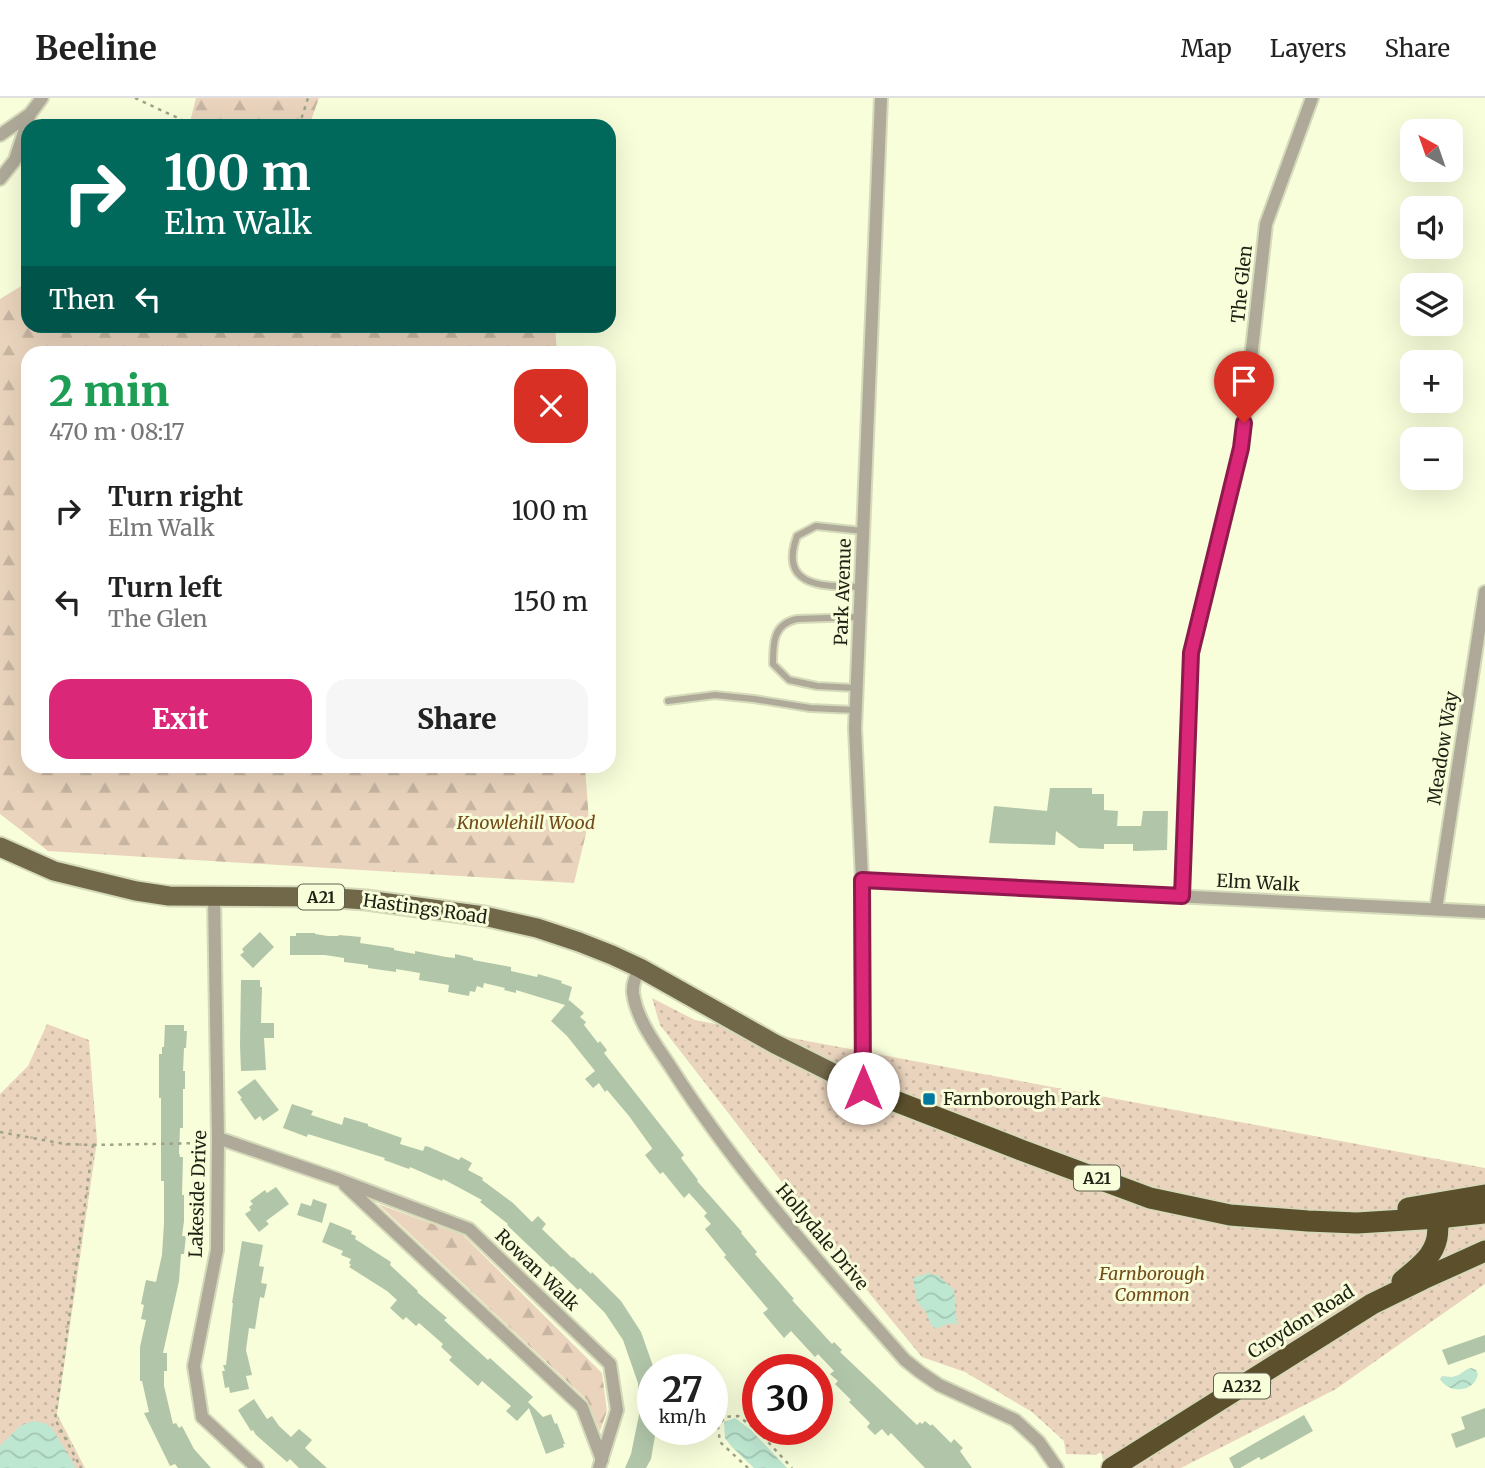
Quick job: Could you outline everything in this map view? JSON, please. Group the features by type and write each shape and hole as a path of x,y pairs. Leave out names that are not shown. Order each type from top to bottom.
{"highway":[{"name":"A21","path":"895,1101 1150,1198 1230,1215 1357,1223 1485,1213"},
{"name":"A21","path":"1308,1222 1485,1195"},
{"path":"1450,1200 1439,1212 1434,1248 1446,1260 1459,1263"},
{"path":"1399,1221 1415,1228 1423,1240 1423,1256 1415,1270"},
{"name":"Croydon Road","path":"1112,1468 1372,1304 1415,1270 1434,1248"},
{"name":"Croydon Road","path":"1372,1304 1485,1251"}],"main road":[{"name":"Hastings Road","path":"0,847 54,871 136,891 169,896 321,897 484,916 537,928 579,942 640,968"},
{"name":"A21","path":"640,968 775,1044 895,1101"}],"street":[{"path":"23,119 42,98"},
{"name":"Park Avenue","path":"863,1088 862,880 855,710 881,98"},
{"name":"The Glen","path":"1182,896 1191,653 1241,448 1266,224 1312,98"},
{"path":"28,119 30,114"},
{"path":"0,135 21,120"},
{"path":"0,179 15,160 21,142"},
{"name":"Meadow Way","path":"1436,909 1485,592"},
{"name":"Elm Walk","path":"862,880 1485,912"},
{"name":"Lakeside Drive","path":"214,896 217,1250 194,1366 202,1417 257,1468"},
{"name":"Hollydale Drive","path":"640,968 633,984 633,995 643,1024 695,1105 734,1158 824,1269 905,1360 939,1385 1014,1420 1040,1442 1057,1468"},
{"name":"Rowan Walk","path":"218,1142 340,1180 469,1230 610,1364 617,1410 601,1464"},
{"name":"Rowan Walk","path":"340,1180 582,1407 601,1464"}],"lane":[{"path":"860,587 824,586 803,579 792,566 792,550 797,536 816,526 863,531"},
{"path":"856,688 817,686 789,680 773,664 773,647 778,630 788,621 859,617"},
{"path":"668,701 715,695 810,708 855,710"}],"path":[{"path":"135,98 180,119"},
{"path":"301,119 308,98"},
{"path":"0,1132 65,1144 218,1142"},
{"path":"81,1468 55,1419 93,1145"},
{"path":"748,1468 720,1442 719,1427 725,1416 738,1416 757,1430 792,1468"}],"green space":[{"path":"196,98 319,98 312,119 191,119"},
{"name":"Knowlehill Wood","path":"21,286 21,333 556,333 556,346 21,346 21,773 585,773 589,821 574,883 48,851 0,814 0,299"},
{"name":"Farnborough Common","path":"652,998 695,1020 1485,1168 1485,1284 1336,1389 1181,1468 1105,1468 1101,1452 1096,1455 1066,1454 1064,1441 1032,1412 965,1372 922,1357 851,1271 660,1025"},
{"path":"47,1024 89,1040 97,1141 57,1414 85,1468 0,1468 0,1094 28,1066"},
{"path":"378,1204 463,1235 602,1373 607,1411 600,1431 587,1400"}],"water":[{"path":"928,1273 939,1276 954,1290 957,1325 951,1323 935,1329 917,1302 913,1278"},
{"path":"1471,1368 1478,1374 1476,1380 1467,1388 1449,1387 1440,1379 1442,1376 1452,1377"},
{"path":"735,1418 742,1423 742,1445 765,1445 787,1468 754,1468 728,1442 728,1421"},
{"path":"33,1421 52,1428 76,1468 0,1468 0,1446 20,1426"}],"building":[{"path":"1050,788 1092,788 1092,794 1104,794 1104,810 1118,811 1117,826 1141,826 1143,811 1168,811 1167,850 1133,851 1133,844 1104,844 1104,849 1079,848 1056,831 1055,845 989,843 994,806 1047,811"},
{"path":"260,932 274,947 253,968 240,955 244,952 242,949"},
{"path":"296,933 315,933 361,937 360,943 415,954 415,951 455,958 455,954 511,967 511,971 537,977 538,974 572,987 568,1002 569,1000 584,1013 580,1017 586,1022 584,1025 607,1050 604,1053 684,1155 681,1158 697,1181 742,1232 757,1252 755,1254 794,1299 792,1300 832,1344 834,1342 842,1350 840,1352 917,1425 925,1421 931,1426 932,1424 951,1443 954,1439 963,1448 960,1451 972,1468 925,1468 891,1433 888,1436 882,1429 875,1435 867,1427 870,1423 835,1384 838,1381 833,1377 833,1354 812,1354 791,1331 784,1338 763,1313 768,1309 724,1257 726,1255 705,1229 711,1224 704,1216 707,1213 689,1193 684,1198 663,1172 660,1174 645,1155 652,1148 607,1090 605,1092 599,1083 593,1088 585,1079 595,1071 567,1036 551,1021 565,1005 484,983 483,988 477,986 475,992 470,991 469,996 448,992 449,985 419,980 420,973 368,968 368,965 344,962 344,958 325,955 290,955 290,936 296,936"},
{"path":"241,980 260,980 261,1023 274,1023 274,1038 264,1038 266,1070 241,1071"},
{"path":"165,1025 184,1025 184,1031 187,1031 183,1071 183,1128 180,1128 179,1152 180,1157 183,1157 182,1236 186,1236 163,1353 167,1353 164,1386 173,1424 176,1423 179,1428 182,1426 194,1449 211,1468 178,1468 175,1464 170,1466 144,1413 149,1412 140,1381 140,1347 146,1320 141,1319 144,1305 141,1304 146,1280 156,1282 162,1255 164,1181 161,1181 159,1054 162,1054 164,1047"},
{"path":"255,1079 279,1110 263,1121 260,1116 255,1120 237,1092"},
{"path":"292,1104 313,1111 311,1115 342,1125 344,1117 368,1124 402,1138 400,1144 423,1151 425,1146 429,1147 472,1163 468,1170 483,1178 482,1180 513,1203 532,1222 538,1216 546,1224 542,1229 621,1301 641,1332 649,1354 637,1354 637,1380 623,1340 605,1313 580,1288 578,1290 551,1267 508,1224 480,1202 482,1200 443,1179 442,1181 410,1167 409,1169 384,1160 385,1158 283,1128"},
{"path":"276,1187 289,1204 266,1221 269,1224 259,1232 245,1214 251,1210 249,1207 253,1204 250,1201 265,1190 267,1193"},
{"path":"313,1199 327,1204 322,1223 297,1215 301,1203 311,1206"},
{"path":"330,1222 352,1231 355,1239 391,1262 390,1265 417,1292 447,1318 444,1320 533,1397 528,1402 543,1417 551,1414 555,1424 557,1423 564,1447 546,1454 529,1408 517,1421 506,1411 511,1406 482,1381 478,1386 449,1360 452,1357 441,1347 443,1344 419,1323 416,1326 406,1317 403,1320 390,1308 397,1300 349,1267 351,1259 341,1255 343,1251 322,1242"},
{"path":"242,1241 263,1245 259,1266 264,1267 261,1283 267,1284 264,1298 260,1297 255,1329 249,1328 246,1350 252,1375 246,1376 249,1389 230,1393 229,1387 225,1388 222,1371 225,1371 223,1365 226,1365"},
{"path":"1485,1335 1485,1352 1448,1365 1442,1350"},
{"path":"254,1399 267,1419 272,1416 291,1437 299,1429 312,1440 305,1448 327,1468 299,1468 290,1459 287,1462 251,1431 238,1410"},
{"path":"1485,1408 1485,1437 1456,1448 1451,1434 1465,1429 1461,1417"},
{"path":"1304,1415 1313,1431 1261,1460 1259,1457 1240,1468 1234,1468 1229,1458"},
{"path":"637,1425 637,1445 653,1445 651,1459 646,1468 625,1468"}],"place":[{"name":"Farnborough Park","path":"929,1099"}],"route":[{"path":"863,1088 862,880 1182,896 1191,653 1241,448 1244,423"}]}
